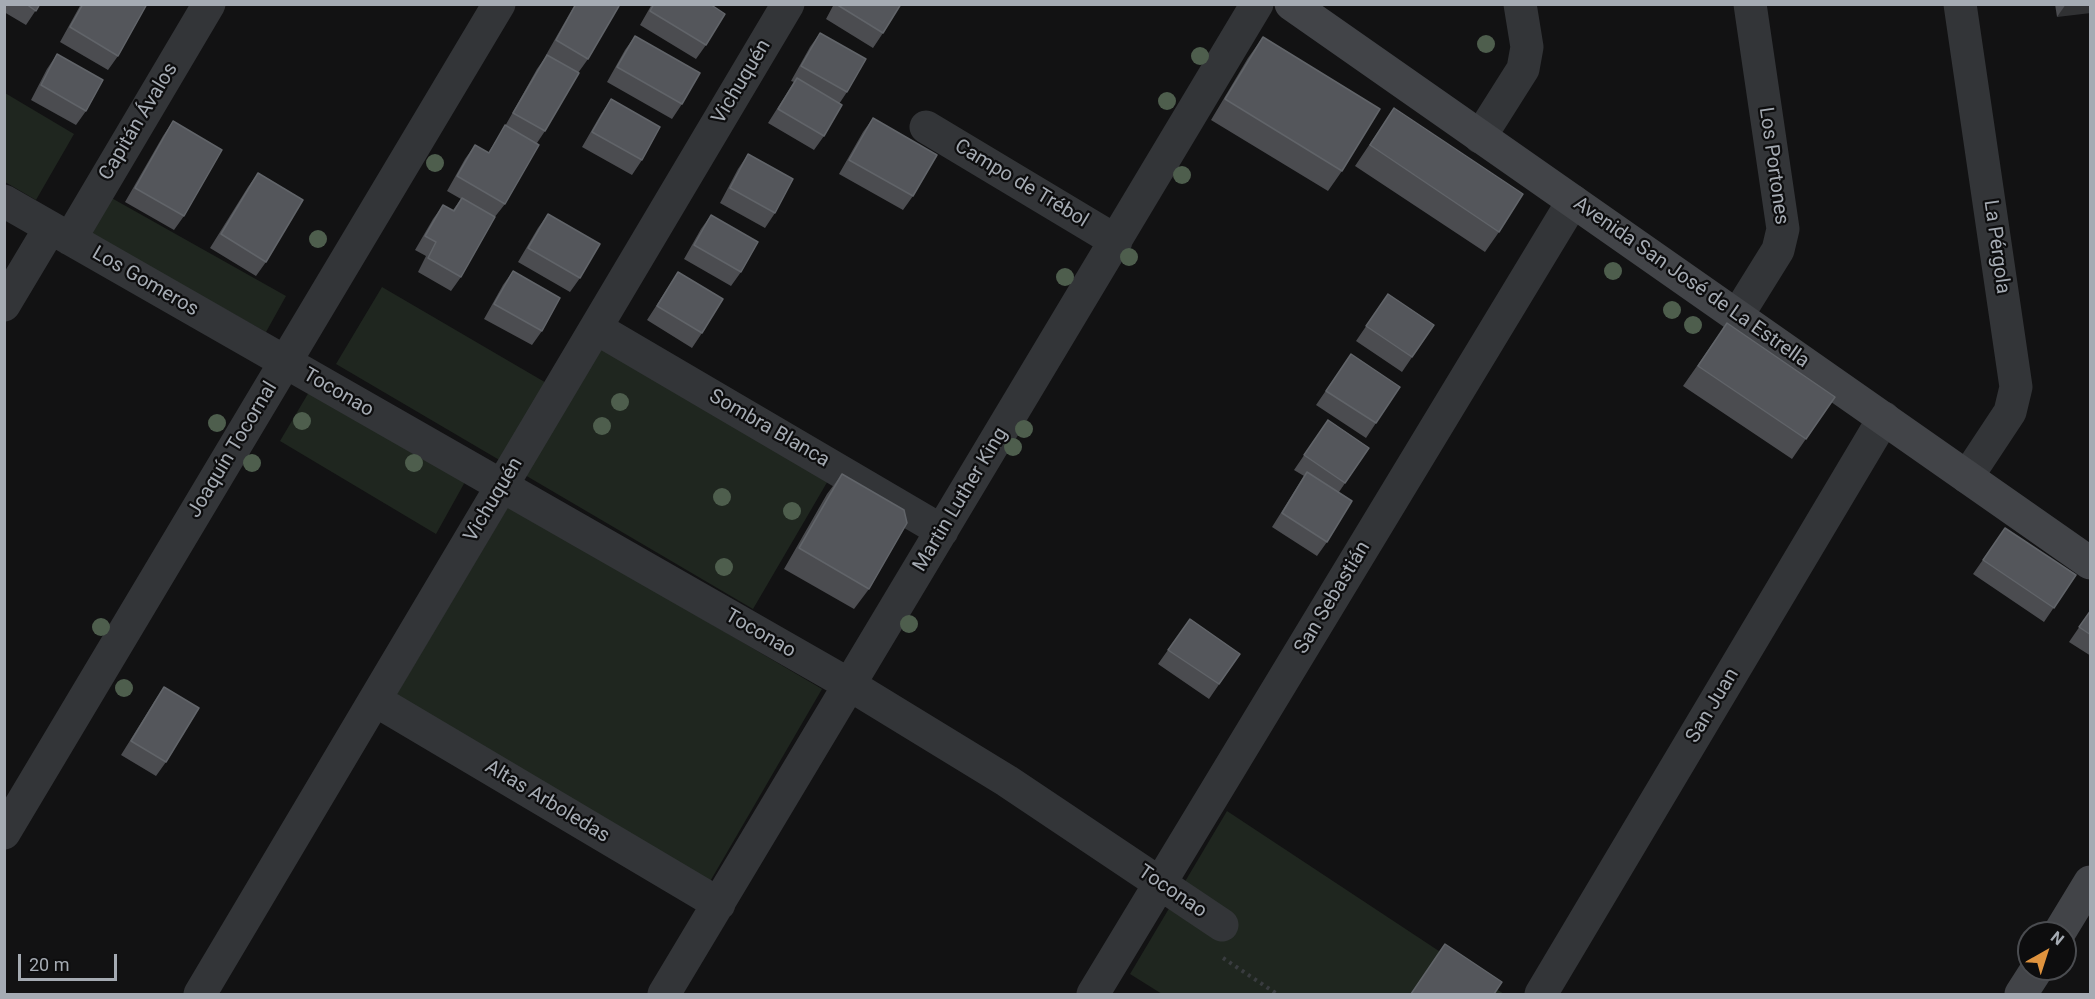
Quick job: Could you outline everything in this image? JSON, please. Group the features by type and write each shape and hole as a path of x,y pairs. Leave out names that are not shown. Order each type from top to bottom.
{"main road":[{"name":"Avenida San José de La Estrella","path":"1291,4 2091,562"},
{"path":"2067,921 2091,882"},
{"path":"2021,994 2029,981"}],"street":[{"name":"Capitán Ávalos","path":"4,304 60,233 209,4"},
{"name":"Joaquín Tocornal","path":"4,833 499,4"},
{"name":"Vichuquén","path":"200,994 788,4"},
{"name":"Martin Luther King","path":"664,994 1257,4"},
{"path":"1480,137 1523,69 1527,46 1520,4"},
{"name":"Los Portones","path":"1737,316 1774,259 1782,241 1783,229 1750,4"},
{"name":"La Pérgola","path":"1960,4 2016,387 2010,412 1967,477"},
{"name":"Campo de Trébol","path":"926,127 1116,241"},
{"name":"Los Gomeros","path":"4,201 285,362"},
{"name":"San Sebastián","path":"1093,994 1573,201"},
{"name":"Sombra Blanca","path":"596,327 942,531"},
{"name":"Toconao","path":"285,362 850,685 1007,782 1222,925"},
{"name":"San Juan","path":"1541,994 1884,418"},
{"name":"Altas Arboledas","path":"375,700 719,904"}],"shaded area":[{"path":"5,93 74,134 36,200 5,182"},
{"path":"108,196 286,296 266,332 88,233"},
{"path":"382,287 572,398 603,346 829,479 753,609 336,364"},
{"path":"309,392 466,480 436,534 280,441"},
{"path":"509,505 822,689 708,885 392,702"},
{"path":"1227,811 1504,994 1162,994 1130,974"}],"building":[{"path":"26,4 40,4 36,11"},
{"path":"83,4 147,4 118,56 70,27"},
{"path":"576,4 616,4 619,6 588,59 556,40"},
{"path":"654,4 710,4 725,14 706,45 650,11"},
{"path":"836,4 901,4 883,33"},
{"path":"820,33 866,59 847,92 801,66"},
{"path":"635,36 700,73 682,104 617,67"},
{"path":"1263,37 1380,109 1342,171 1225,99"},
{"path":"57,54 103,80 86,111 41,85"},
{"path":"547,55 579,73 545,131 513,113"},
{"path":"797,78 842,105 824,136 778,109"},
{"path":"611,99 660,127 642,160 592,132"},
{"path":"1394,108 1523,194 1499,232 1370,145"},
{"path":"873,118 937,155 913,196 849,160"},
{"path":"173,121 222,150 184,216 135,188"},
{"path":"505,125 539,145 505,204 457,176 475,145 489,153"},
{"path":"748,154 793,179 775,213 730,188"},
{"path":"258,173 303,200 266,262 221,234"},
{"path":"462,198 495,217 461,277 428,258 436,242 425,236 443,205 454,211"},
{"path":"548,214 600,244 580,278 528,248"},
{"path":"711,215 758,242 741,272 694,245"},
{"path":"513,271 560,298 542,331 494,304"},
{"path":"678,272 723,299 702,333 657,306"},
{"path":"1388,294 1434,325 1412,357 1366,326"},
{"path":"1727,323 1835,397 1806,439 1698,366"},
{"path":"1351,354 1400,387 1376,423 1326,391"},
{"path":"1328,420 1369,448 1345,483 1304,455"},
{"path":"1307,472 1352,501 1327,542 1282,513"},
{"path":"842,474 904,510 907,523 869,589 799,548"},
{"path":"2005,528 2076,575 2054,608 1983,560"},
{"path":"2091,610 2091,635 2079,627"},
{"path":"1190,619 1240,654 1219,684 1168,650"},
{"path":"164,687 199,708 166,762 131,741"},
{"path":"1445,944 1502,982 1494,994 1411,994"}]}
